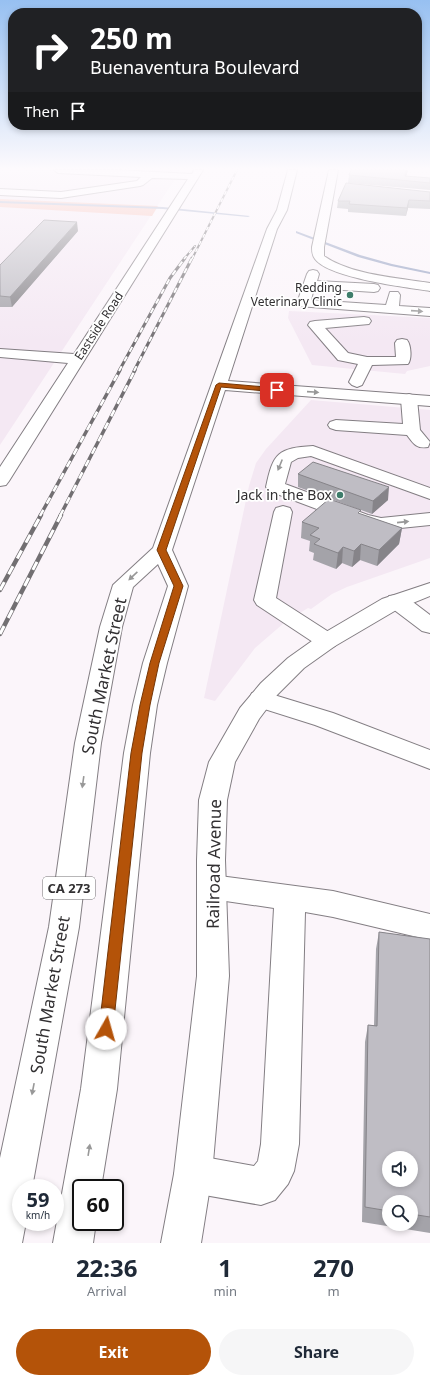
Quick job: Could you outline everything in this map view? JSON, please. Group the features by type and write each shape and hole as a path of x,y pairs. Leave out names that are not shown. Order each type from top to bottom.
{"main road":[{"name":"Eastside Road","path":"0,481 162,228"},
{"name":"South Market Street","path":"2,1243 64,927 88,743 111,627 123,585 162,550 222,379 273,228"},
{"path":"323,228 318,247 318,254 321,259 333,266 350,271 430,287"},
{"path":"430,287 418,297 394,295 371,287 311,279 303,303 430,312"},
{"path":"392,309 394,295"},
{"path":"364,321 315,325 343,357 367,361 403,361 402,343"},
{"path":"0,353 77,359"},
{"path":"357,382 367,361"},
{"path":"222,379 357,382 430,387"},
{"path":"222,379 408,400 430,401"},
{"path":"408,400 424,442"},
{"path":"336,425 424,442"},
{"path":"430,494 312,451 296,451 286,456 279,463 275,487 361,519 381,524 430,519"},
{"path":"283,512 265,600 327,641"},
{"path":"84,1179 99,1090 137,753 145,705 155,663 178,586 162,550"},
{"name":"Railroad Avenue","path":"181,1243 193,1174 213,976 213,800 222,762 249,714 296,662 327,641 390,604 430,589"},
{"path":"397,601 430,626"},
{"path":"261,699 324,719 430,760"},
{"path":"212,887 333,904 430,927"},
{"path":"193,1174 261,1186 276,1171 280,1144 290,897"},
{"path":"73,1243 75,1231"}],"shaded area":[{"path":"0,228 143,228 0,445"},
{"path":"289,311 430,318 430,366 407,371 405,374 312,365 288,318"},
{"path":"311,400 430,410 430,558 347,587 332,594 311,609 308,608 284,623 255,648 215,701 204,698 249,486 256,463 266,449"}],"building":[{"path":"36,228 72,228 10,297 0,296 0,265"},
{"path":"313,462 389,487 373,501 298,474"},
{"path":"329,499 361,510 358,513 402,528 379,550 361,544 354,551 343,547 338,553 314,544 320,539 310,535 319,528 302,522"},
{"path":"379,932 430,939 430,1217 418,1215 418,1195 382,1195 382,1210 365,1207 368,1025 377,1026"}],"waterway":[{"path":"297,232 359,256 391,265 430,273"}],"railway":[{"path":"192,259 208,228"},
{"path":"184,259 195,246"},
{"path":"119,371 170,278 185,258"},
{"path":"134,371 192,258"},
{"path":"40,516 120,370"},
{"path":"60,516 135,370"},
{"path":"0,590 41,515"},
{"path":"0,634 61,515"}],"place":[{"name":"Redding Veterinary Clinic","path":"350,295"},
{"name":"Jack in the Box","path":"340,495"}],"route":[{"path":"106,1029 137,753 145,705 155,663 178,586 162,550 219,385 277,390"}]}
